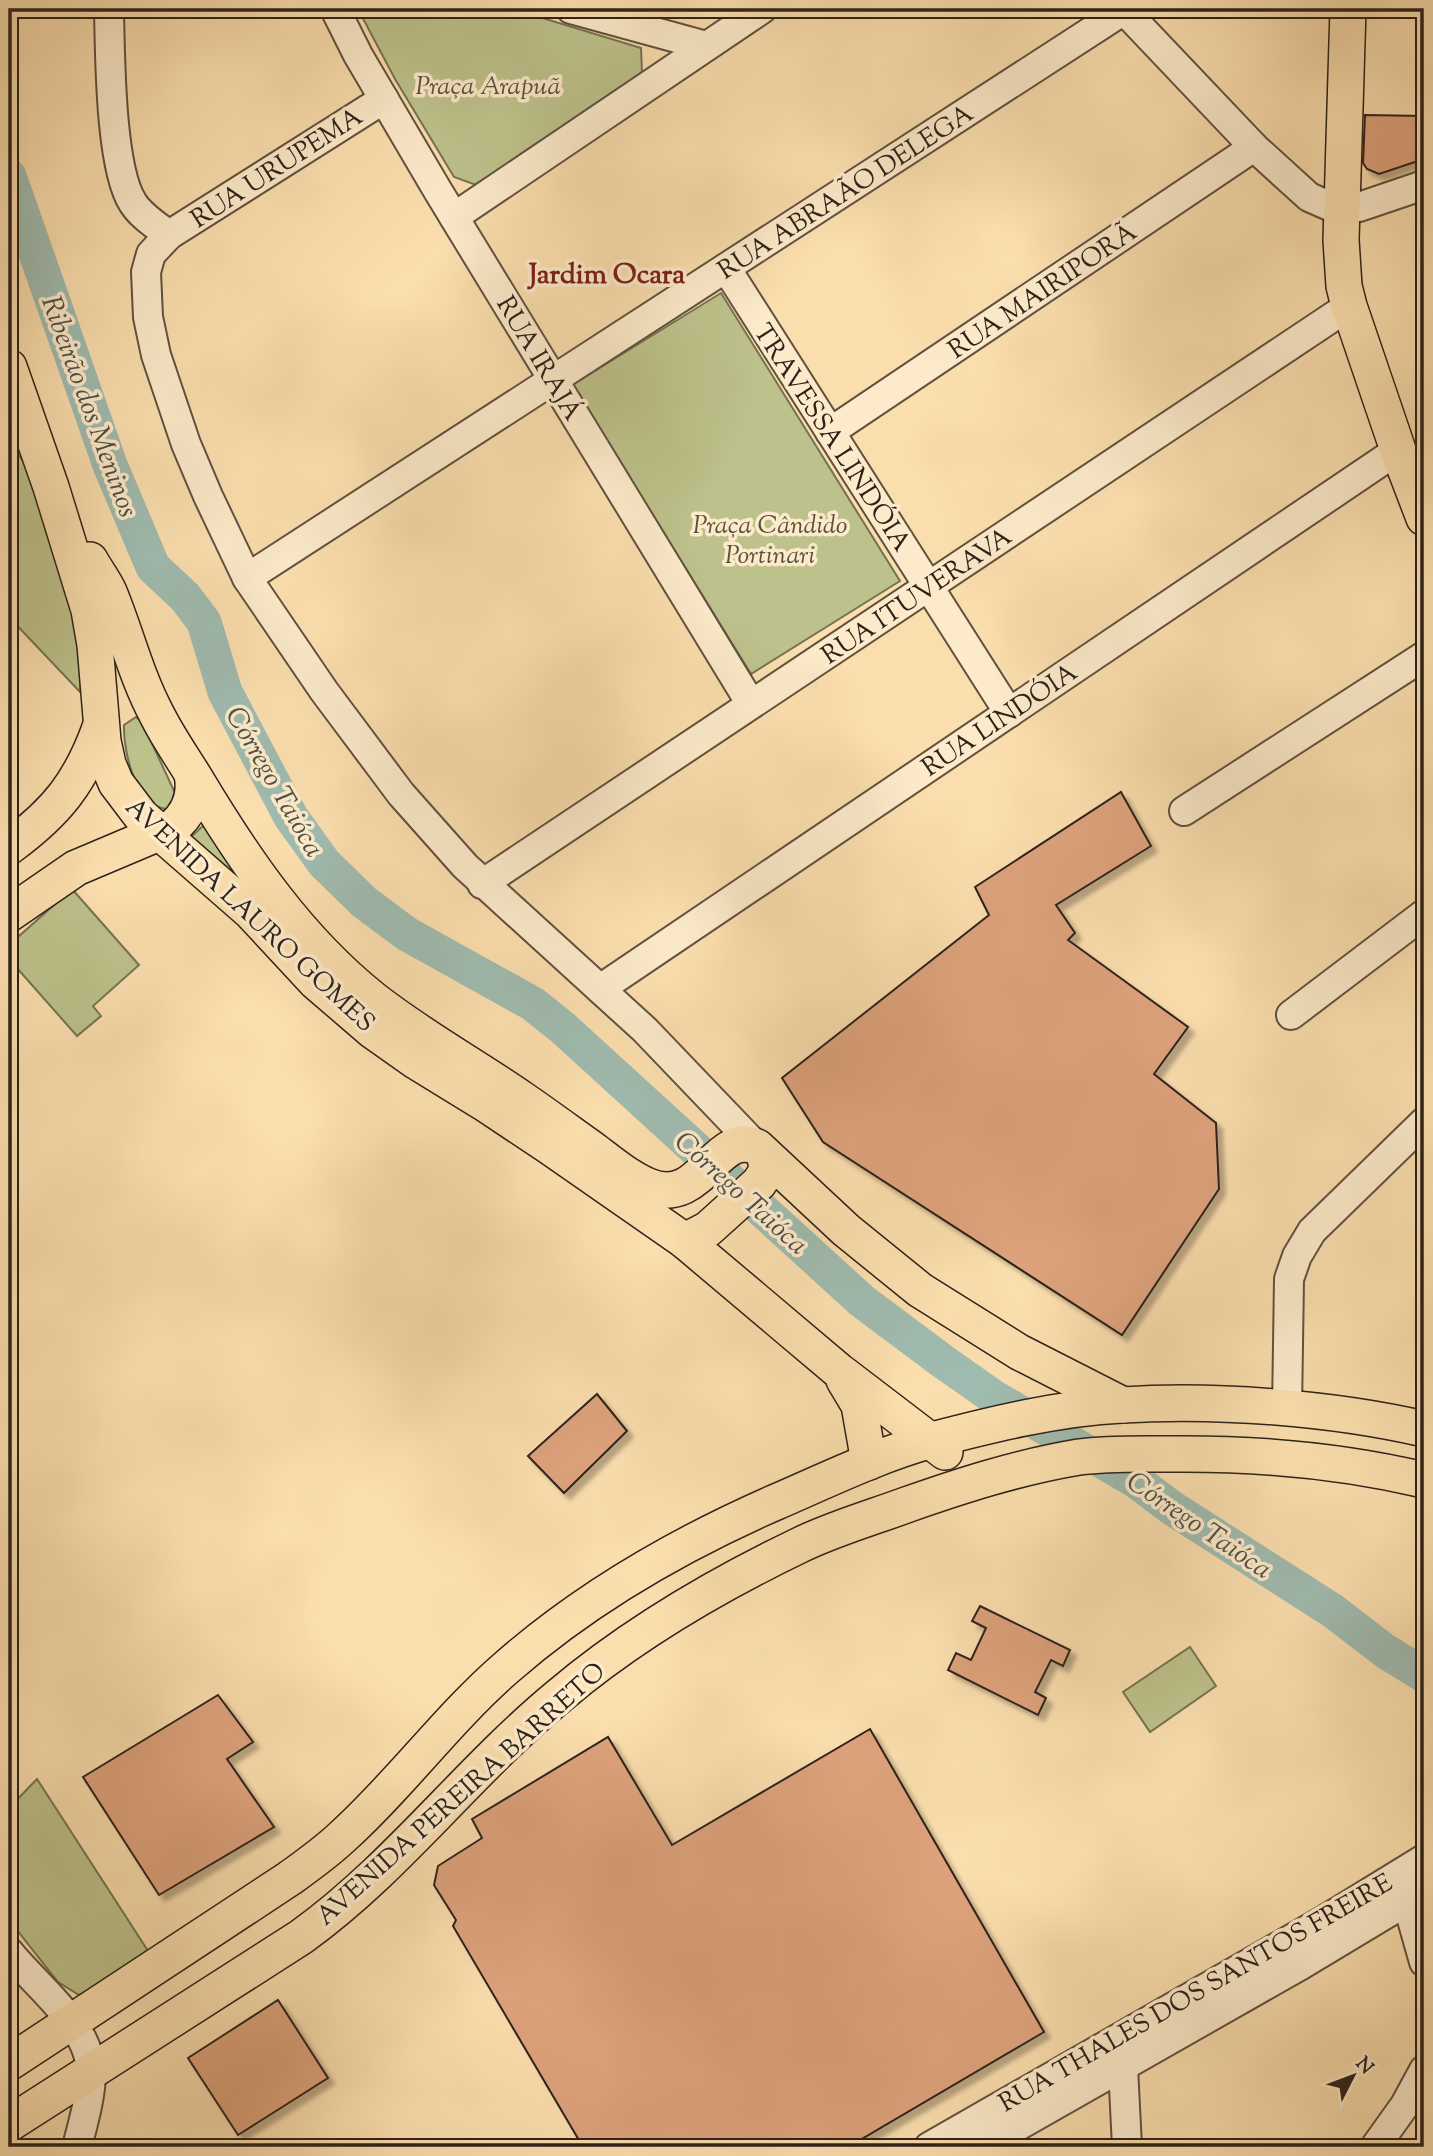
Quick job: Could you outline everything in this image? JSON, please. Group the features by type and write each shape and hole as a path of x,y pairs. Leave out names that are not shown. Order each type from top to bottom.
{"main road":[{"path":"1349,9 1342,268 1349,306 1424,518"},
{"name":"AVENIDA LAURO GOMES","path":"9,367 58,507 89,610 108,765 116,783 141,816 251,912 338,1003 373,1031 550,1147 685,1241 838,1371 982,1478"},
{"name":"AVENIDA LAURO GOMES","path":"58,507 108,590 142,685 158,717 233,841 286,913 322,953 400,1020 493,1079 635,1179 652,1187 666,1191 683,1188 743,1151"},
{"path":"9,847 41,822 65,797 88,759 102,721 114,704 131,698 142,701 158,717"},
{"path":"9,914 76,868 97,857 160,834 178,822 187,811 194,794 192,774"},
{"path":"76,868 111,863 151,863 185,867 206,873"},
{"path":"685,1241 700,1235 727,1213 755,1187 766,1171 743,1151"},
{"path":"743,1151 920,1290 1019,1352 1123,1405"},
{"name":"AVENIDA LAURO GOMES","path":"838,1371 859,1405 869,1462"},
{"name":"AVENIDA PEREIRA BARRETO","path":"23,2054 290,1878 328,1850 506,1668 605,1593 710,1533 869,1462 930,1441 1004,1424 1053,1414 1123,1405 1224,1404 1350,1416 1424,1429"},
{"name":"AVENIDA PEREIRA BARRETO","path":"9,2124 301,1937 338,1910 557,1697 646,1630 681,1608 800,1544 982,1478 1081,1457 1116,1454 1210,1454 1301,1457 1424,1480"}],"street":[{"path":"109,9 113,102 121,171 132,202 169,236 151,254 146,272 148,317 156,355 186,444 247,578 324,691 401,794 482,884 645,1030 705,1092 743,1151"},
{"name":"RUA IRAJÁ","path":"335,9 384,99 454,217 751,705"},
{"path":"571,9 706,46"},
{"path":"454,217 762,9"},
{"path":"1124,9 1254,147 1309,197 1327,206 1342,208 1373,204 1424,185"},
{"name":"RUA ABRAÃO DELEGA","path":"247,578 1124,9"},
{"name":"RUA URUPEMA","path":"169,236 384,99"},
{"name":"RUA MAIRIPORÃ","path":"830,432 1254,147"},
{"name":"TRAVESSA LINDÓIA","path":"726,268 1009,713"},
{"name":"RUA ITUVERAVA","path":"482,884 1349,306"},
{"name":"RUA LINDÓIA","path":"600,989 1398,450"},
{"path":"1184,811 1424,656"},
{"path":"1291,1015 1424,914"},
{"path":"1287,1410 1289,1279 1297,1256 1312,1230 1424,1122"},
{"name":"RUA THALES DOS SANTOS FREIRE","path":"929,2147 1323,1921 1424,1859"},
{"path":"1393,1877 1416,1897 1424,1962"},
{"name":"RUA THALES DOS SANTOS FREIRE","path":"981,2147 1416,1897"},
{"path":"12,1956 72,2023 83,2041 91,2072 86,2113 77,2147"},
{"path":"12,1956 37,2010 39,2022 23,2054"},
{"path":"1127,2147 1123,2067 1136,2036 1149,2020"},
{"path":"1375,2147 1415,2105 1424,2070"}],"green space":[{"name":"Praça Arapuã","path":"358,9 513,9 641,48 642,73 476,185 454,177 395,79"},
{"name":"Praça Cândido Portinari","path":"721,293 900,581 751,674 572,385"},
{"path":"9,443 22,459 44,497 83,656 80,692 9,617"},
{"path":"136,717 142,722 176,795 170,809 158,807 148,800 134,777 126,749 124,725"},
{"path":"207,822 267,911 191,837"},
{"path":"72,889 139,965 93,1006 101,1016 77,1036 9,959 9,945"},
{"path":"1190,1647 1216,1686 1150,1732 1123,1692"},
{"path":"37,1779 150,1954 97,1991 79,1995 58,1982 9,1920 9,1808"}],"building":[{"path":"1365,115 1424,116 1424,159 1379,174 1367,169 1363,163"},
{"path":"1121,792 1151,846 1056,905 1075,933 1068,940 1188,1027 1154,1074 1216,1123 1219,1189 1122,1335 823,1142 782,1078 989,915 975,887"},
{"path":"597,1394 627,1431 564,1493 528,1456"},
{"path":"980,1606 1070,1650 1063,1666 1051,1660 1035,1692 1046,1698 1038,1715 948,1670 956,1653 971,1660 986,1628 972,1621"},
{"path":"218,1695 253,1742 227,1759 274,1827 159,1895 83,1777"},
{"path":"870,1729 1044,2032 848,2147 583,2147 453,1926 456,1920 434,1885 438,1866 482,1838 472,1819 608,1737 672,1845"},
{"path":"278,2000 328,2078 238,2135 188,2058"}],"waterway":[{"name":"Córrego Taióca","path":"9,176 110,465 153,567 185,597 204,622 225,692 291,817 324,863 364,902 407,934 533,1004 563,1028 862,1301 945,1363 995,1398 1136,1481 1172,1508 1333,1611 1385,1651 1424,1675"}],"district":[{"name":"Jardim Ocara","path":"607,273"}],"water label":[{"name":"Ribeirão dos Meninos","path":"91,406"}]}
